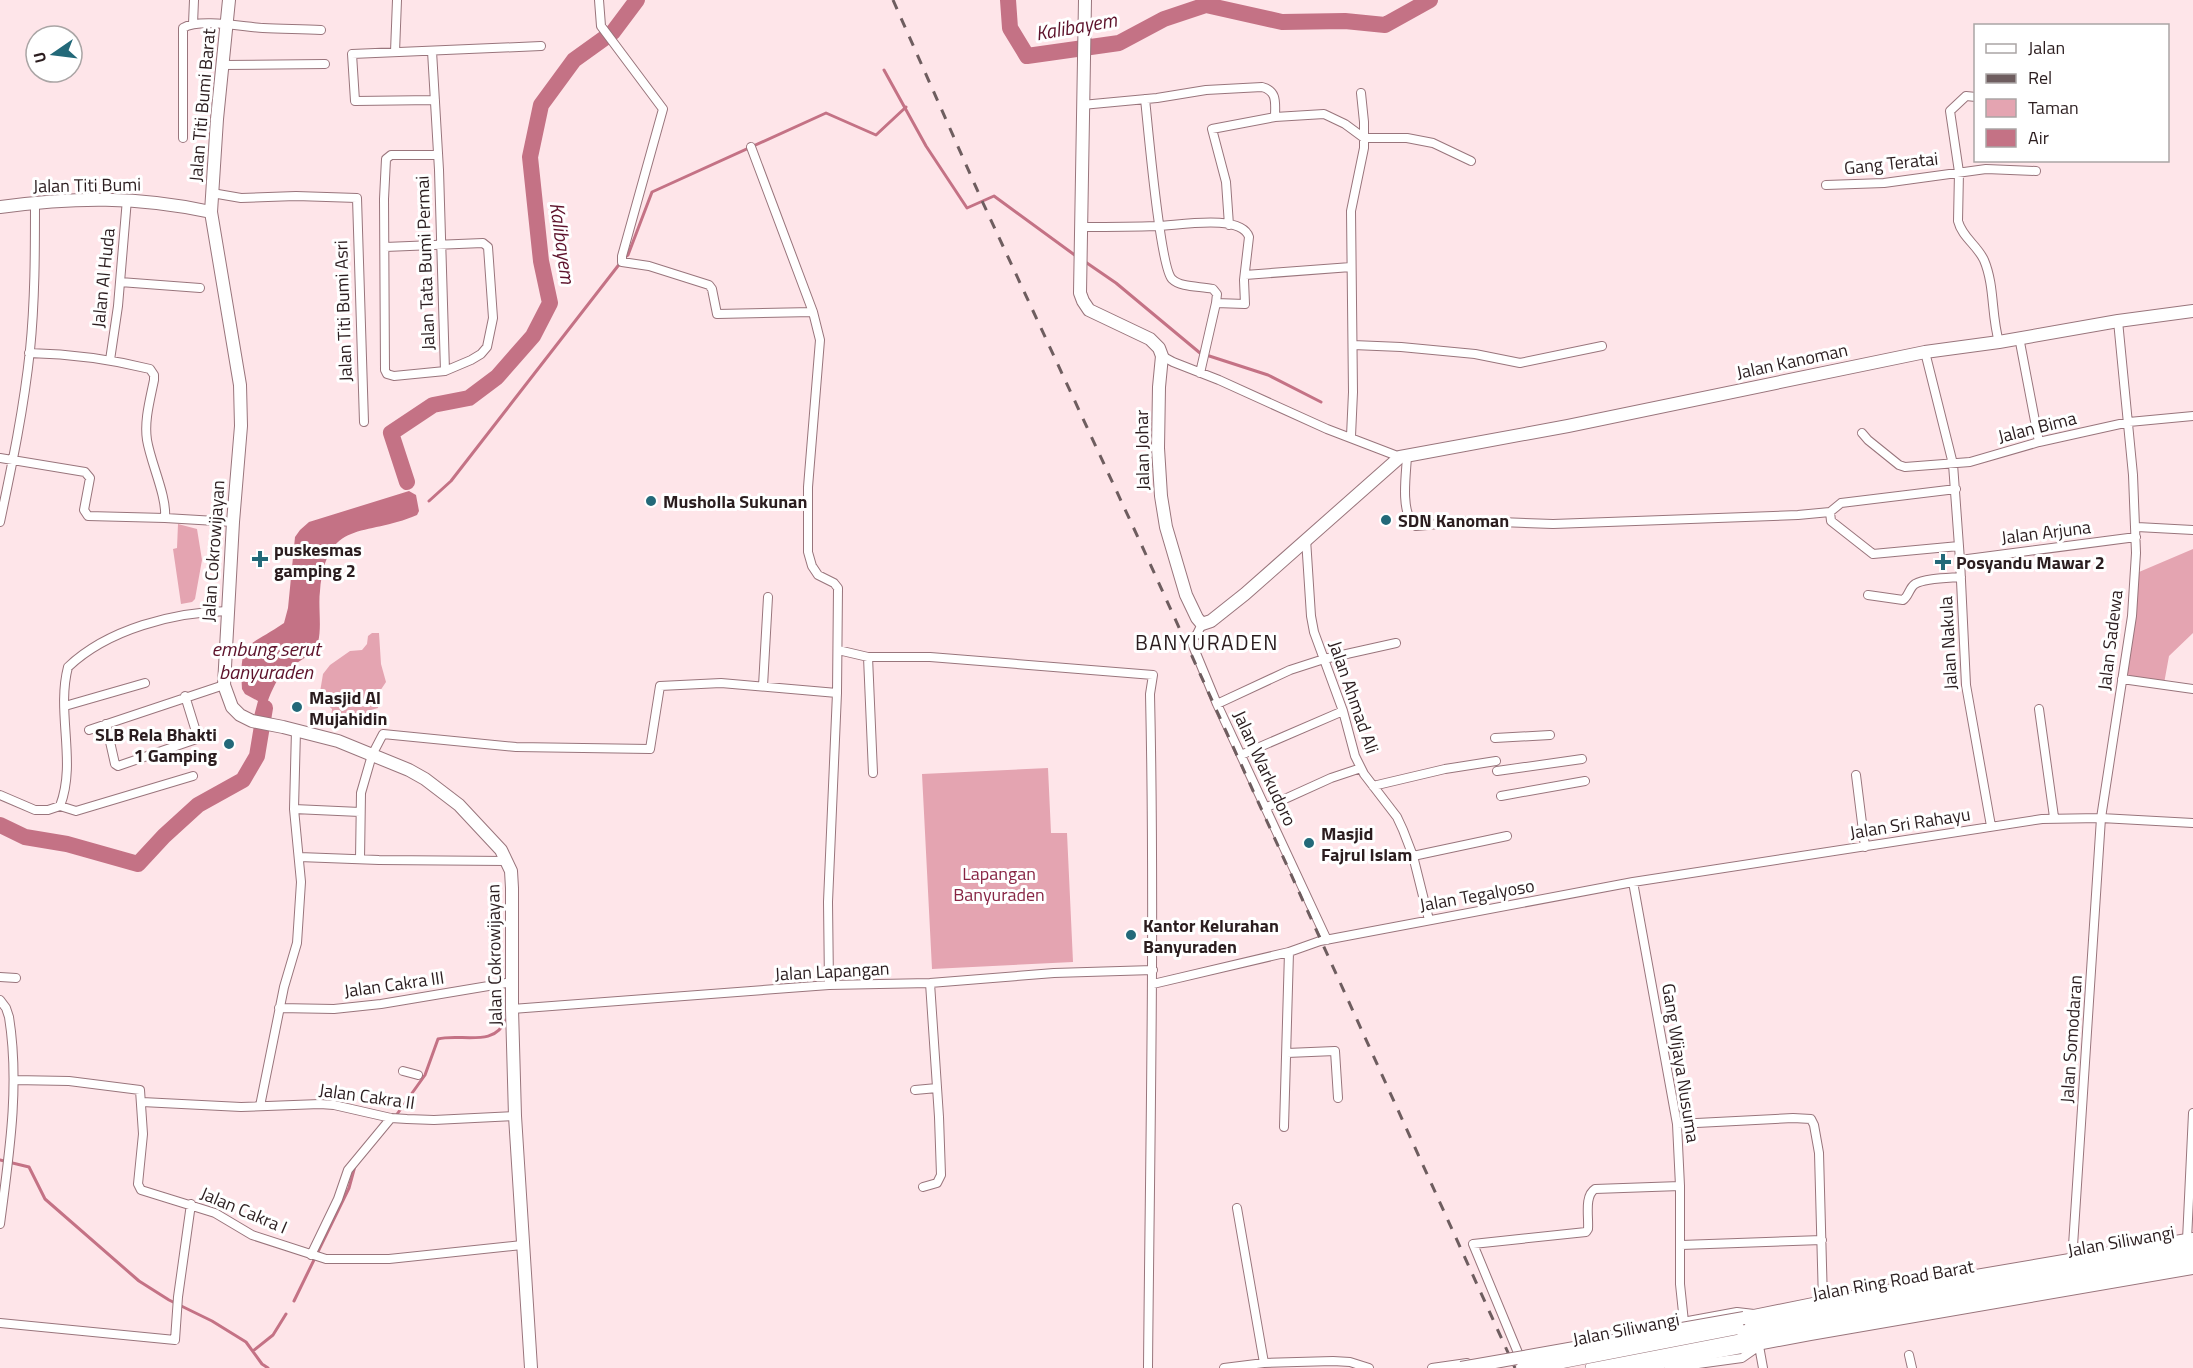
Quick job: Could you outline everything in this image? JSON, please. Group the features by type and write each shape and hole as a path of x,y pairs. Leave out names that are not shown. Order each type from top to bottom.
{"highway":[{"name":"Jalan Siliwangi","path":"2057,1278 2136,1254 2191,1242"},
{"name":"Jalan Siliwangi","path":"2057,1278 2193,1259"},
{"name":"Jalan Ring Road Barat","path":"1742,1333 1760,1333 1966,1303 2057,1278"},
{"name":"Jalan Ring Road Barat","path":"1760,1333 2057,1278"},
{"name":"Jalan Siliwangi","path":"1523,1364 1742,1333"},
{"name":"Jalan Siliwangi","path":"1593,1368 1742,1333"}],"street":[{"path":"193,24 194,0"},
{"name":"Jalan Titi Bumi Barat","path":"211,213 229,0"},
{"path":"395,52 397,0"},
{"path":"599,0 601,26 663,109 622,261 649,266 709,285 712,289 717,314 813,312"},
{"path":"1085,0 1080,289 1087,308 1095,314 1150,339 1159,348 1162,356 1328,429 1404,456"},
{"path":"183,138 183,28 193,24 226,24 321,30"},
{"path":"341,54 541,46"},
{"name":"Jalan Tata Bumi Permai","path":"432,51 445,371"},
{"path":"352,54 355,101 435,100"},
{"path":"222,65 325,64"},
{"path":"1082,105 1206,90 1262,87 1270,89 1273,93 1275,117"},
{"path":"1351,436 1353,345 1351,211 1364,148 1361,93"},
{"path":"1974,97 1966,96 1950,111 1959,172 1958,221 1960,228 1983,258 1989,275 1995,330 1999,342"},
{"path":"1145,99 1166,267 1171,278 1182,284 1213,289 1217,294 1200,373"},
{"path":"1229,225 1226,182 1212,129 1275,117 1324,114 1356,130 1364,138 1407,138 1433,143 1471,161"},
{"path":"751,147 813,312 821,347 808,487 808,552 812,566 818,575 837,584 837,693 828,902 829,986"},
{"path":"384,247 483,243 488,247 493,318 487,347 481,354 445,371 394,376 387,374 385,370 384,247 386,159 391,155 438,155"},
{"name":"Gang Teratai","path":"1826,185 1884,183 1986,169 2036,171"},
{"name":"Jalan Titi Bumi Asri","path":"212,193 241,198 296,196 357,198 364,422"},
{"name":"Jalan Titi Bumi","path":"0,207 127,199 176,204 211,213"},
{"name":"Jalan Al Huda","path":"110,360 127,199"},
{"path":"0,522 29,353 35,253 35,203"},
{"name":"Jalan Cokrowijayan","path":"211,213 240,385 241,426 224,685 232,707 240,715 252,721 338,741 425,779 459,805 501,850 507,861 511,871 512,888 515,1116 531,1368"},
{"path":"1081,227 1160,226 1188,223 1229,225 1243,229 1249,235 1245,304 1216,303"},
{"path":"1245,275 1351,267"},
{"path":"120,282 200,288"},
{"name":"Jalan Kanoman","path":"1404,456 1568,426 1925,352 2193,311"},
{"name":"Jalan Sadewa","path":"2102,819 2132,616 2137,532 2129,422 2118,321"},
{"path":"2019,337 2039,442"},
{"path":"1353,345 1475,354 1514,363 1602,346"},
{"name":"Jalan Nakula","path":"1925,352 1953,464 1966,685 1992,826"},
{"path":"29,353 63,354 110,360 150,369 154,375 146,431 154,473 165,505 165,518"},
{"name":"Jalan Johar","path":"1162,356 1158,448 1161,496 1166,527 1186,595 1202,624"},
{"name":"Jalan Bima","path":"1862,433 1903,467 1970,462 2039,442 2129,422 2193,416"},
{"path":"1404,456 1407,513 1412,524 1416,526 1474,521 1583,523 1830,512 1841,503 1956,489"},
{"path":"1202,624 1211,621 1245,594 1404,456"},
{"path":"0,458 85,472 90,478 84,510 88,516 233,522"},
{"path":"1830,512 1831,521 1873,554 1959,546"},
{"name":"Jalan Arjuna","path":"1960,560 2137,532 2193,530"},
{"name":"Jalan Ahmad Ali","path":"1306,539 1311,616 1343,711 1355,756 1373,786 1397,817 1413,856 1429,920"},
{"path":"1868,595 1903,600 1911,588 1919,583 1961,577"},
{"path":"763,686 768,597"},
{"path":"60,806 66,792 67,740 64,685 68,667 101,644 135,628 180,616 228,611"},
{"name":"Jalan Warkudoro","path":"1202,624 1191,641 1217,704 1327,940"},
{"path":"1217,704 1266,680 1324,659 1396,643"},
{"path":"838,650 868,657 930,657 1153,675 1150,694 1155,834 1148,1368"},
{"path":"868,657 873,773"},
{"path":"2122,679 2193,689"},
{"path":"64,706 145,683"},
{"path":"360,859 361,793 372,755 383,734 516,747 650,749 660,686 721,683 837,693"},
{"path":"89,730 185,696 224,685"},
{"path":"185,696 198,738"},
{"path":"2039,709 2054,817"},
{"path":"1241,755 1343,711"},
{"path":"106,724 115,764 118,766 211,734"},
{"path":"260,1106 279,1008 297,943 302,882 294,809 296,730"},
{"path":"1495,738 1550,735"},
{"path":"1497,771 1582,759"},
{"path":"1373,786 1445,769 1496,761"},
{"path":"1265,808 1331,778 1361,768"},
{"path":"1856,775 1865,847"},
{"path":"0,795 35,810 48,810 60,806 76,811 193,776"},
{"path":"1501,796 1585,781"},
{"path":"294,809 360,812"},
{"name":"Jalan Sri Rahayu","path":"1633,882 2054,817 2193,823"},
{"name":"Jalan Somodaran","path":"2072,1261 2102,819"},
{"path":"1413,856 1507,836"},
{"path":"299,857 507,861"},
{"name":"Jalan Tegalyoso","path":"1153,984 1289,952 1327,940 1633,882"},
{"name":"Gang Wijaya Nusuma","path":"1633,882 1677,1124 1680,1186 1680,1284 1684,1322"},
{"path":"1284,1127 1289,952"},
{"name":"Jalan Lapangan","path":"512,1009 829,986 930,983 1054,973 1153,970"},
{"path":"0,977 16,978"},
{"name":"Jalan Cakra III","path":"279,1008 334,1009 381,1004 512,982"},
{"path":"923,1187 937,1183 941,1175 930,983"},
{"path":"0,1000 9,1017 14,1080 9,1159 0,1224"},
{"path":"1287,1053 1335,1051 1338,1098"},
{"path":"402,1071 418,1075"},
{"path":"14,1080 69,1081 140,1090 142,1102"},
{"path":"915,1090 937,1088"},
{"name":"Jalan Cakra II","path":"142,1102 241,1107 334,1105 407,1119 515,1116"},
{"name":"Jalan Cakra I","path":"142,1102 143,1134 138,1188 215,1213 252,1235 315,1256 372,1260 522,1245"},
{"path":"2191,1242 2193,1113"},
{"path":"315,1256 322,1231 338,1199 348,1170 393,1118"},
{"path":"1677,1124 1811,1119 1820,1153 1823,1302"},
{"path":"1680,1186 1595,1189 1591,1191 1589,1197 1586,1232 1473,1244 1523,1364 1568,1344 1737,1312 1760,1333 1763,1368"},
{"path":"0,1323 175,1340 178,1297 191,1204"},
{"path":"1237,1208 1264,1364"},
{"path":"1681,1245 1822,1240"},
{"path":"1432,1368 1469,1366 1742,1333 1760,1333 1823,1302 2072,1261 2136,1254"},
{"path":"1966,1303 2193,1268"},
{"path":"1632,1368 1742,1333"},
{"path":"1669,1368 1742,1358 1760,1333"},
{"path":"1909,1355 1912,1368"},
{"path":"1224,1368 1333,1361 1350,1362 1368,1368"}],"green space":[{"path":"178,524 197,529 202,560 195,599 192,602 181,604 173,549 177,548"},
{"path":"2193,549 2193,633 2169,656 2163,689 2120,681 2139,572"},
{"path":"372,633 379,633 381,664 386,682 380,691 378,708 371,710 369,722 334,720 331,717 332,709 325,703 320,692 323,674 330,665 350,651 362,650 367,644 368,636"},
{"name":"Lapangan Banyuraden","path":"1048,768 1051,833 1067,833 1073,962 932,969 922,774"}],"water":[{"name":"embung serut banyuraden","path":"409,491 416,495 419,511 417,515 351,534 340,540 331,551 324,567 320,591 318,642 311,653 287,669 278,679 266,707 263,726 254,716 258,701 245,694 242,689 242,661 248,647 284,623 288,608 295,537 309,522"}],"waterway":[{"name":"Kalibayem","path":"407,482 391,433 433,405 469,398 497,377 533,336 550,303 541,261 530,157 541,105 574,60 613,32 637,0"},
{"name":"Kalibayem","path":"1008,0 1010,28 1027,56 1119,43 1164,19 1206,5 1282,22 1345,21 1385,25 1430,0"},
{"path":"884,70 926,146 967,208 994,196 1076,256"},
{"path":"625,257 628,255 652,192 826,113 876,135 906,107"},
{"path":"1084,261 1116,283 1200,353 1268,375 1321,402"},
{"path":"429,501 451,481 621,262"},
{"name":"Kalibayem","path":"0,825 25,837 67,844 138,864 198,805 243,780 257,756 265,708"},
{"path":"395,1117 425,1075 438,1039 485,1037 500,1029 505,1020"},
{"path":"0,1160 29,1167 45,1199 139,1281 246,1342 262,1364 268,1368"},
{"path":"294,1301 349,1188 355,1166"},
{"path":"253,1351 273,1335 286,1314"}],"railway":[{"path":"893,0 983,203 1142,546 1515,1368"}],"place":[{"name":"Musholla Sukunan","path":"651,501"},
{"name":"SDN Kanoman","path":"1386,520"},
{"name":"puskesmas gamping 2","path":"260,559"},
{"name":"Posyandu Mawar 2","path":"1943,562"},
{"name":"Masjid Al Mujahidin","path":"297,707"},
{"name":"SLB Rela Bhakti 1 Gamping","path":"229,744"},
{"name":"Masjid Fajrul Islam","path":"1309,843"},
{"name":"Kantor Kelurahan Banyuraden","path":"1131,935"}],"district":[{"name":"BANYURADEN","path":"1207,642"}]}
